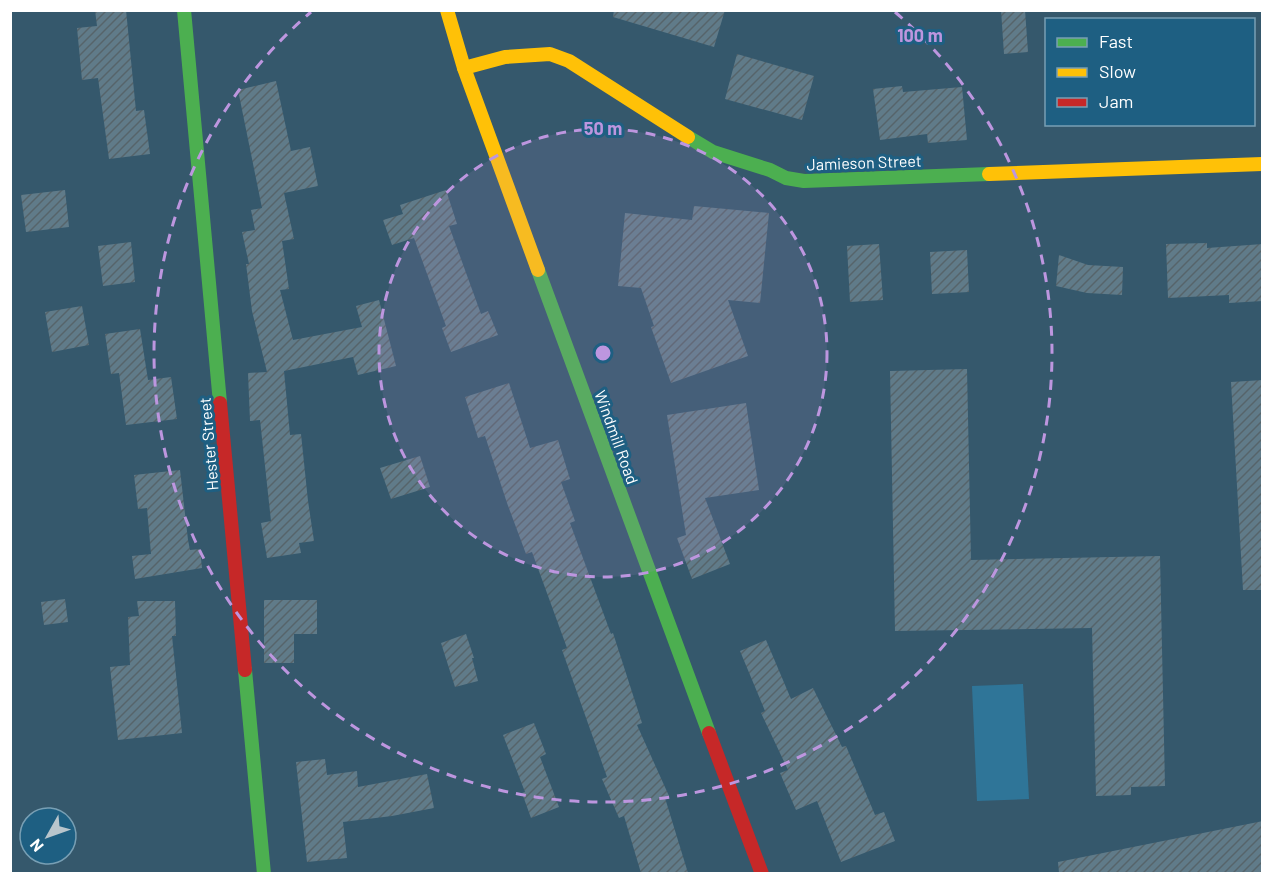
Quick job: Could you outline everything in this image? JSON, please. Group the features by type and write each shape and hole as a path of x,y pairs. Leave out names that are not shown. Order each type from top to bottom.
{"street":[{"name":"Hester Street","path":"184,10 264,873"},
{"name":"Windmill Road","path":"447,10 464,68 641,552 762,873"},
{"name":"Jamieson Street","path":"464,68 505,57 550,54 569,61 714,152 770,170 786,178 804,181 1263,164"}],"shaded area":[{"path":"1023,684 1029,799 977,801 972,686"}],"building":[{"path":"95,10 126,10 136,111 144,110 150,154 109,159 98,78 82,80 77,28 97,26"},
{"path":"614,10 725,10 714,47 613,17"},
{"path":"1001,10 1025,10 1028,52 1004,54"},
{"path":"737,54 814,76 802,120 725,99"},
{"path":"276,81 291,151 310,147 318,186 284,193 294,239 282,241 289,289 280,290 293,340 362,327 356,306 379,300 396,366 358,375 353,357 284,371 290,435 301,434 314,541 299,543 301,553 267,558 261,523 271,521 260,420 250,421 248,373 267,372 252,311 246,264 249,264 242,232 255,230 251,210 262,208 238,90"},
{"path":"902,86 903,92 962,87 967,140 928,143 927,134 880,140 873,89"},
{"path":"65,190 69,227 26,232 21,195"},
{"path":"446,190 457,224 449,226 481,314 488,311 498,335 451,352 442,328 446,326 414,238 392,245 383,220 403,214 400,205"},
{"path":"694,206 769,213 760,303 728,300 748,356 671,383 651,327 654,326 641,288 618,286 625,213 692,220"},
{"path":"131,242 135,282 103,286 98,246"},
{"path":"1207,243 1207,248 1263,244 1263,301 1229,303 1229,295 1168,298 1166,244"},
{"path":"879,244 883,300 850,302 847,246"},
{"path":"967,250 969,292 932,294 930,252"},
{"path":"1059,255 1088,265 1123,267 1122,295 1087,293 1056,286"},
{"path":"82,306 89,345 52,352 45,312"},
{"path":"140,329 148,380 171,377 177,419 126,425 119,373 111,374 105,334"},
{"path":"967,369 971,560 1160,556 1165,786 1131,787 1131,795 1096,796 1092,628 895,631 890,371"},
{"path":"1263,380 1263,590 1243,590 1231,382"},
{"path":"509,383 530,448 558,440 570,479 561,482 575,521 570,523 611,634 613,633 642,723 637,725 669,796 665,798 688,873 641,873 624,816 619,818 602,779 607,777 562,650 567,648 532,552 526,554 485,436 478,438 465,397"},
{"path":"746,403 759,490 705,498 730,564 692,579 677,538 686,535 667,415"},
{"path":"420,456 430,487 391,499 380,468"},
{"path":"180,470 190,550 200,549 202,568 135,579 132,556 151,554 147,508 138,509 134,475"},
{"path":"65,599 68,622 44,625 41,602"},
{"path":"264,600 317,600 317,634 294,634 294,663 264,663"},
{"path":"137,601 175,601 176,636 172,636 182,733 118,740 110,667 130,665 128,617 139,616"},
{"path":"466,634 474,658 472,658 478,681 455,687 441,643"},
{"path":"766,640 791,699 813,688 842,747 846,746 875,815 884,812 895,841 841,862 817,801 796,810 780,773 788,770 761,713 765,711 740,651"},
{"path":"534,723 546,754 540,757 559,807 531,818 522,793 525,792 503,735"},
{"path":"325,759 327,775 357,771 358,787 427,774 434,808 343,822 347,858 307,862 296,762"},
{"path":"1263,821 1263,873 1059,873 1058,862"}],"traffic: fast":[{"path":"184,10 220,403"},
{"path":"688,137 713,152 770,170 786,178 804,181 989,174"},
{"path":"538,270 709,733"},
{"path":"245,670 264,874"}],"traffic: slow":[{"path":"447,10 464,68 538,270"},
{"path":"464,68 505,57 550,54 569,61 688,137"},
{"path":"989,174 1262,164"}],"traffic: jam":[{"path":"220,403 245,670"},
{"path":"709,733 762,874"}]}
